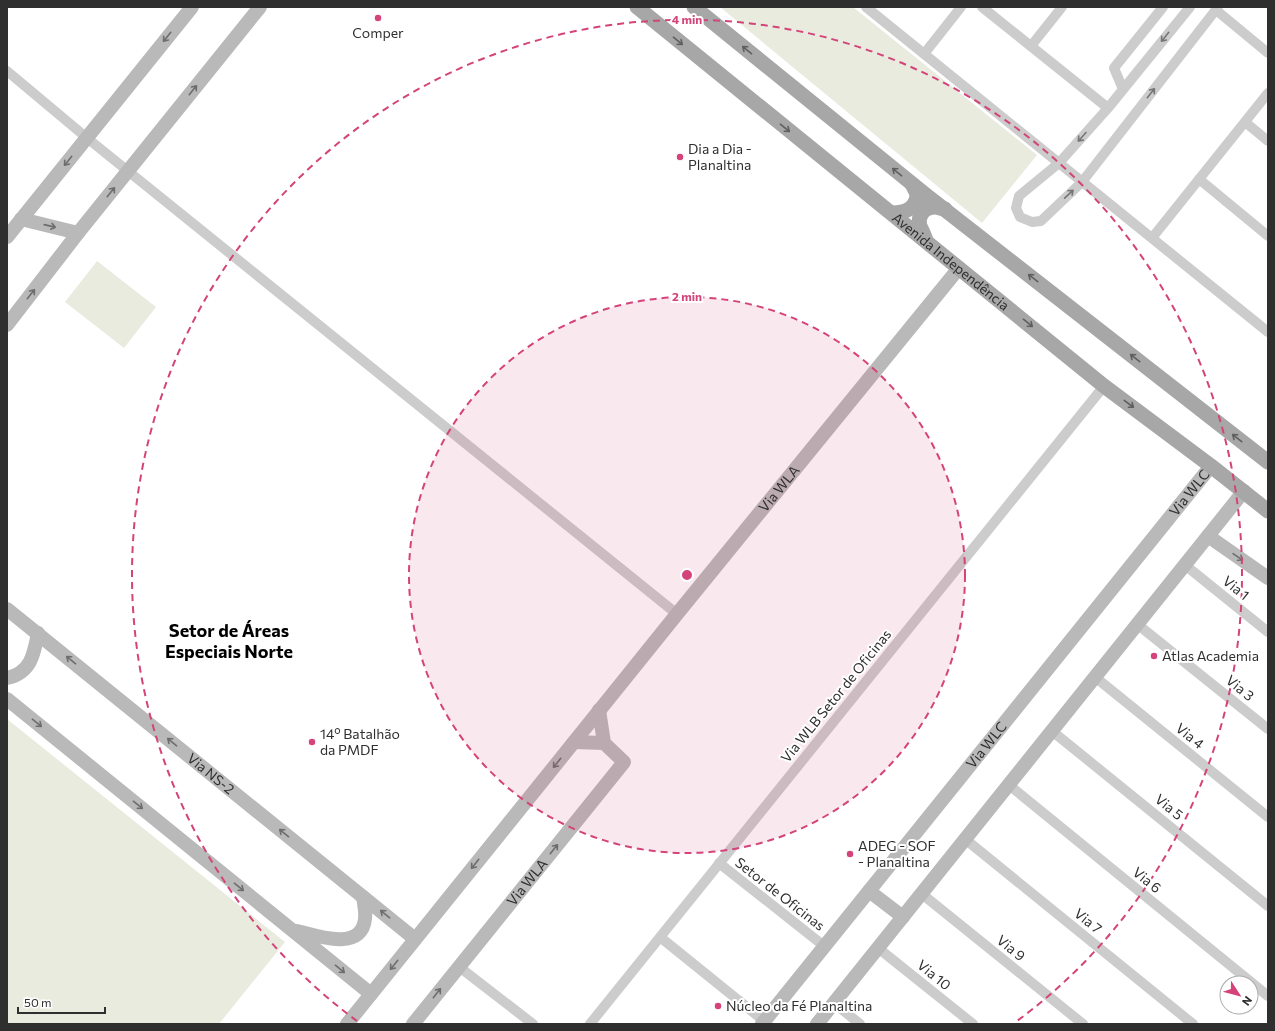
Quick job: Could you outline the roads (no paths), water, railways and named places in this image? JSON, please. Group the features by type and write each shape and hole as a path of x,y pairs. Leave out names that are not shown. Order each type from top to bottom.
{"main road":[{"name":"Avenida Independência","path":"637,7 1104,386 1244,491 1268,511"},
{"path":"694,7 912,184 1268,462"},
{"path":"892,213 905,212 915,202 917,194 912,184"},
{"path":"926,241 919,219 922,213 928,208 935,207 945,209"}],"street":[{"path":"7,237 192,7"},
{"path":"7,325 78,232 260,7"},
{"path":"866,7 1268,332"},
{"path":"924,54 961,7"},
{"path":"982,7 1108,108"},
{"path":"1031,46 1062,7"},
{"path":"1123,89 1114,68 1163,7"},
{"path":"1190,7 1108,108 1059,163 1019,196 1016,208 1020,217 1032,222 1041,221 1082,182 1217,8 1268,53"},
{"path":"7,71 87,138 677,614"},
{"path":"1152,238 1268,93"},
{"path":"1245,122 1268,141"},
{"path":"1199,179 1268,236"},
{"path":"21,219 78,232"},
{"name":"Via WLA","path":"347,1024 599,710 959,268"},
{"name":"Via WLB Setor de Oficinas","path":"590,1024 1104,386"},
{"name":"Via WLC","path":"763,1022 1211,466"},
{"path":"817,1024 1244,491"},
{"path":"1208,536 1268,578"},
{"name":"Via 1","path":"1185,565 1268,632"},
{"name":"Via NS-2","path":"7,609 415,939"},
{"name":"Via 3","path":"1137,624 1268,729"},
{"path":"7,678 12,677 27,668 34,654 38,633"},
{"name":"Via 4","path":"1095,677 1268,817"},
{"path":"7,699 371,994"},
{"path":"574,742 604,743 599,710"},
{"name":"Via 5","path":"1052,730 1268,906"},
{"name":"Via WLA","path":"413,1024 458,966 624,762 604,743"},
{"name":"Via 6","path":"1009,785 1268,996"},
{"name":"Via 7","path":"965,839 1193,1024"},
{"name":"Setor de Oficinas","path":"719,864 824,946"},
{"path":"869,891 903,917"},
{"name":"Via 9","path":"922,894 1082,1024"},
{"path":"293,930 335,940 353,937 362,929 364,923 365,914 363,897"},
{"path":"660,937 763,1022"},
{"name":"Via 10","path":"878,948 973,1024"},
{"path":"458,966 533,1024"},
{"path":"834,1003 860,1024"}],"place":[{"name":"Comper","path":"378,18"},
{"name":"Dia a Dia - Planaltina","path":"680,157"},
{"name":"Atlas Academia","path":"1154,656"},
{"name":"14º Batalhão da PMDF","path":"312,742"},
{"name":"ADEG - SOF - Planaltina","path":"850,854"},
{"name":"Núcleo da Fé Planaltina","path":"718,1006"}],"district":[{"name":"Setor de Áreas Especiais Norte","path":"229,641"}]}
